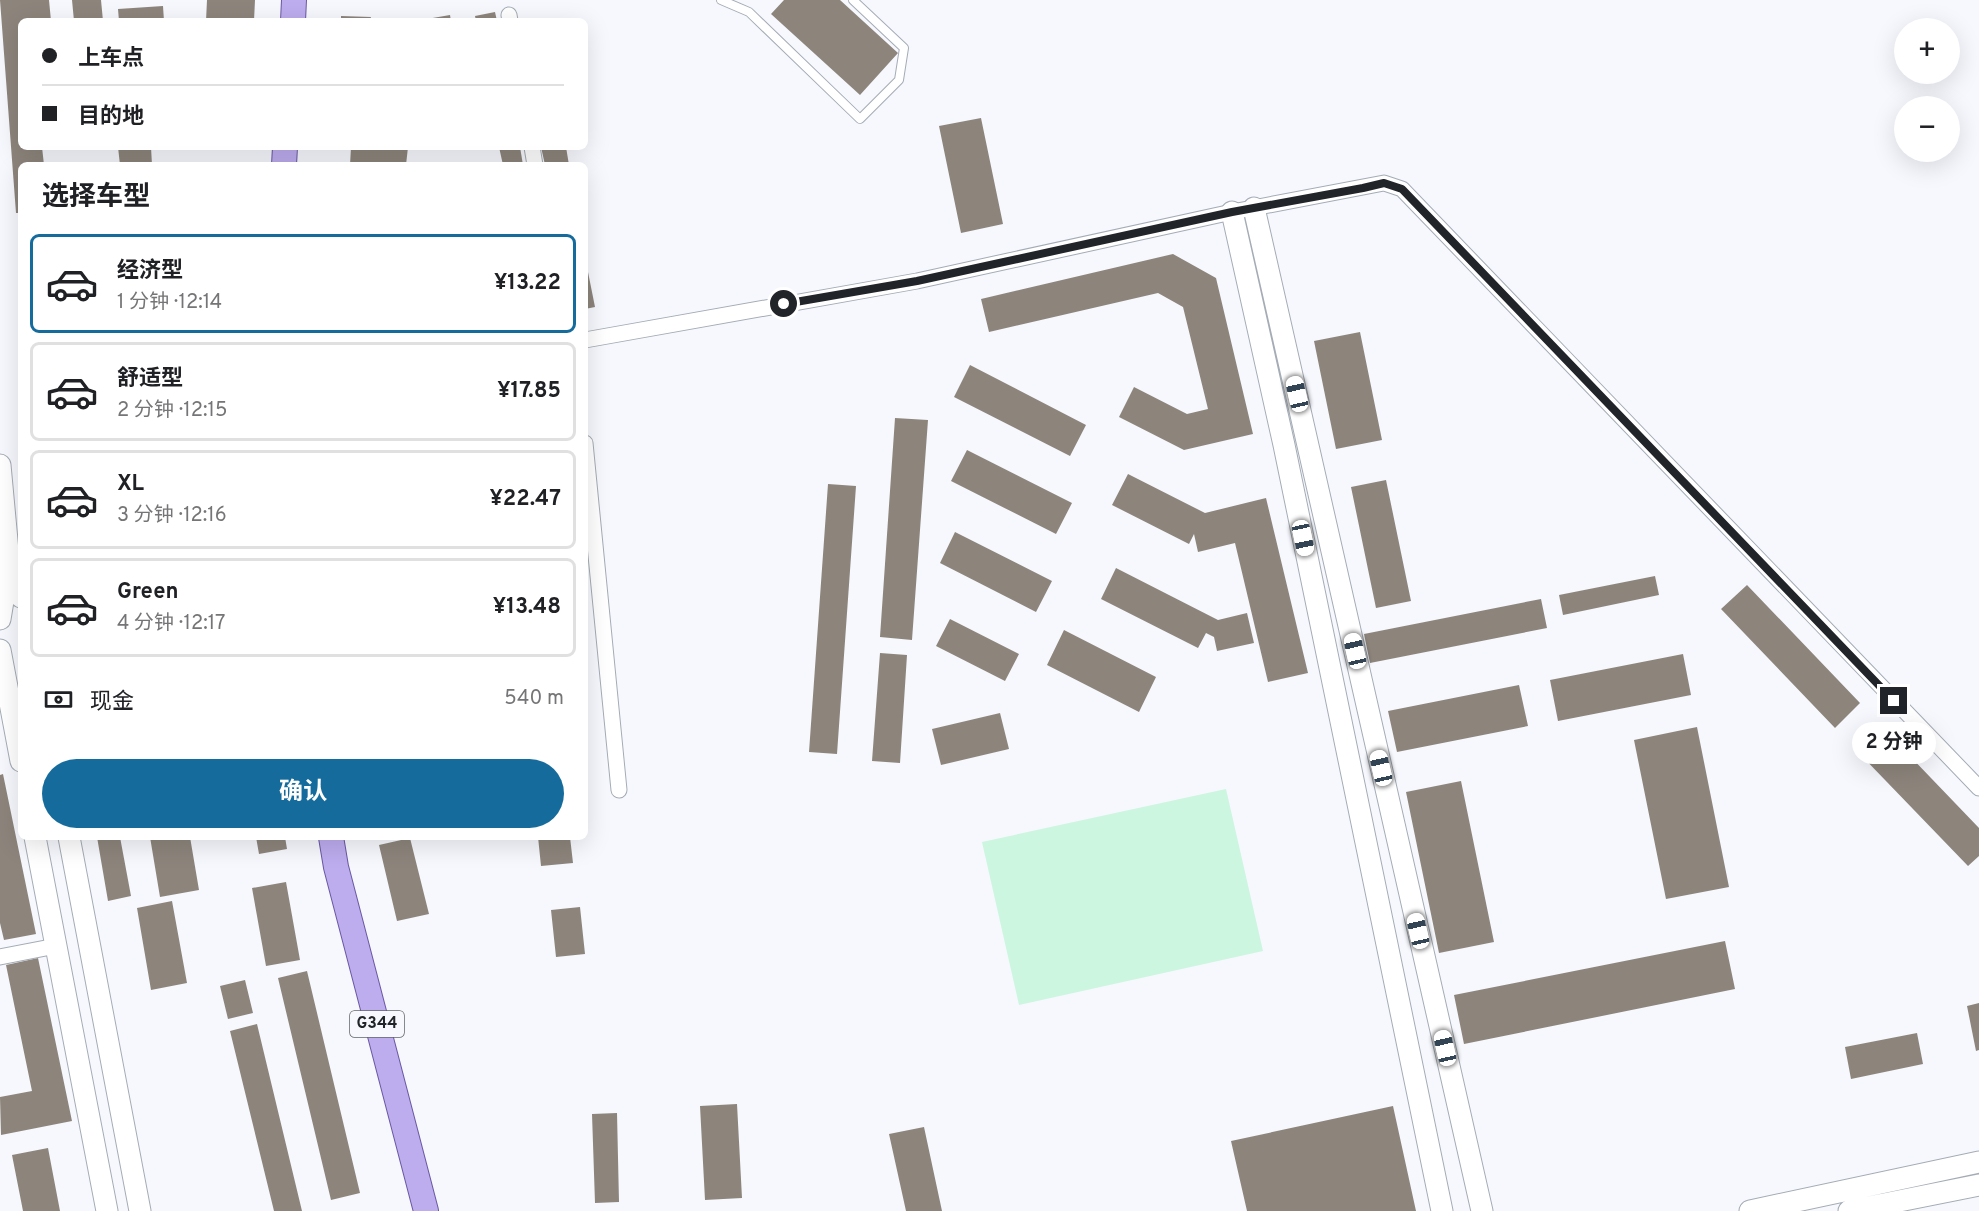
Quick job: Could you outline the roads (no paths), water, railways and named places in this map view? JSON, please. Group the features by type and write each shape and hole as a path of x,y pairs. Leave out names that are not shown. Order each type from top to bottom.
{"main road":[{"path":"293,18 294,0"},
{"path":"1254,208 1482,1211"},
{"path":"1232,212 1284,445 1442,1211"},
{"path":"0,465 18,579"},
{"path":"0,619 15,561"},
{"path":"0,650 18,745"},
{"path":"36,840 107,1211"},
{"path":"70,840 140,1211"},
{"name":"G344","path":"332,840 336,867 426,1211"},
{"path":"1750,1211 1979,1162"},
{"path":"1850,1211 1979,1185"}],"street":[{"path":"588,339 917,281 1232,212 1384,183 1402,189 1979,788"},
{"path":"588,474 619,790"},
{"path":"0,957 56,946"}],"lane":[{"path":"721,0 748,12 860,119 898,80 904,48 853,0"}]}
